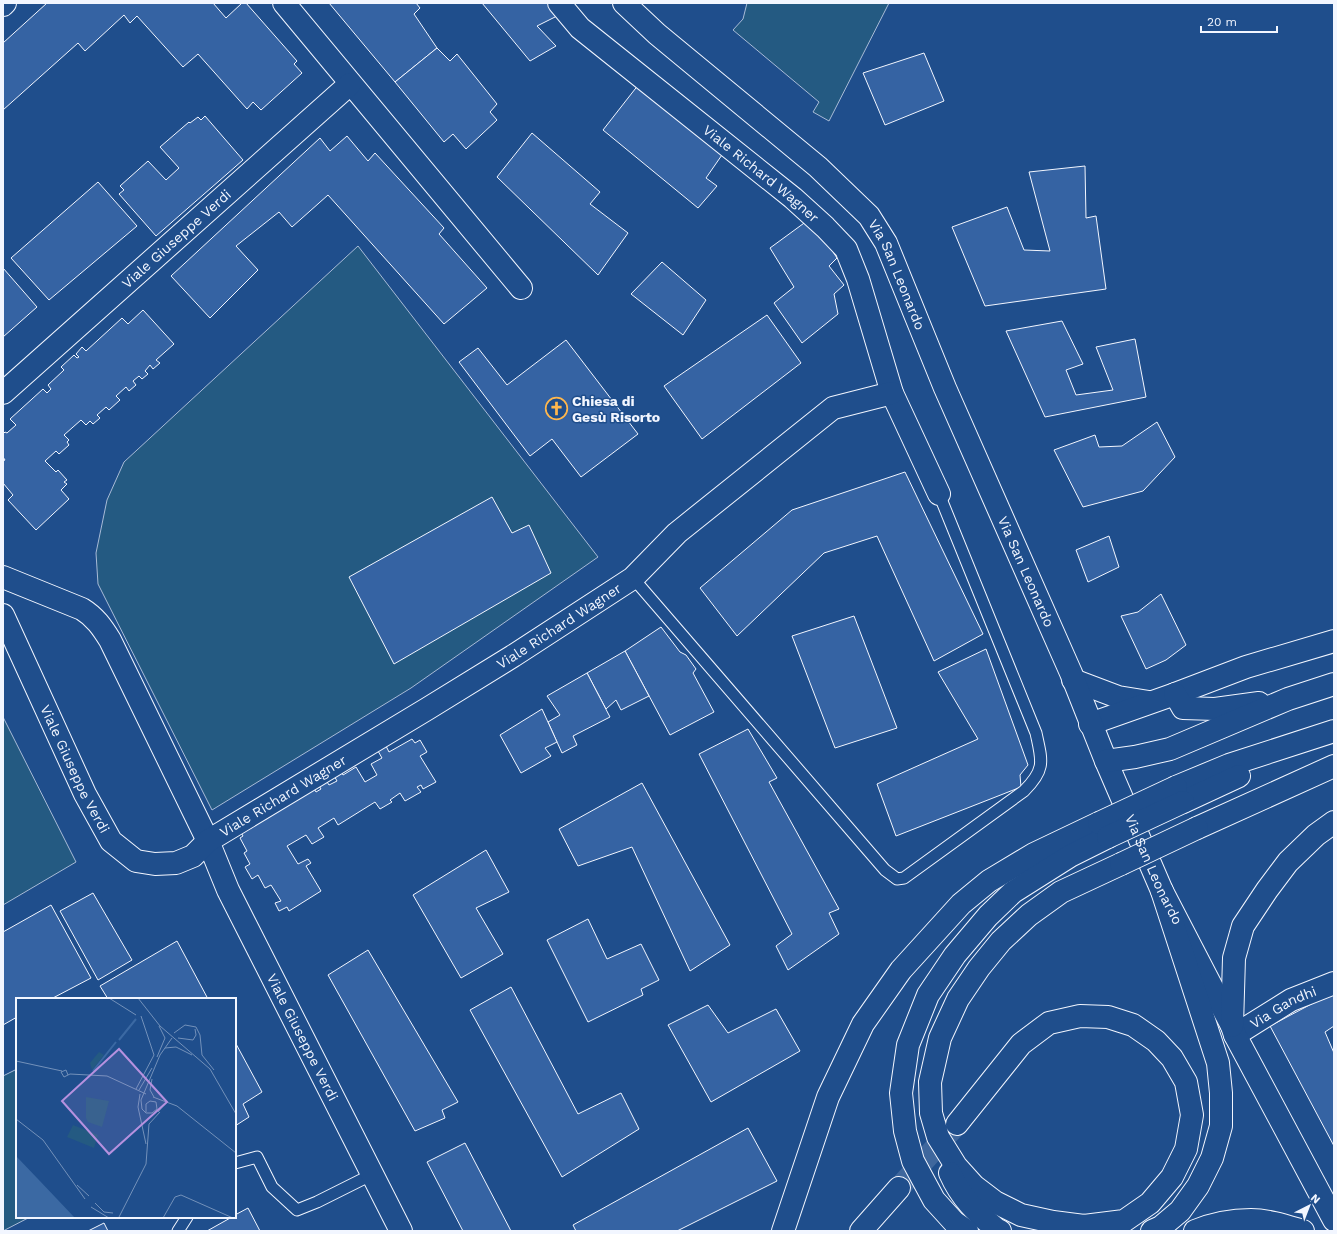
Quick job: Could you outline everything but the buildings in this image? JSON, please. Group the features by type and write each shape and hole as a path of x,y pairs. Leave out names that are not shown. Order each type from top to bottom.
{"main road":[{"path":"284,3 521,288"},
{"name":"Viale Richard Wagner","path":"559,3 580,28 794,198 846,249 858,279 892,393 939,494"},
{"name":"Via San Leonardo","path":"624,3 657,34 818,167 869,216 886,243 945,388 1073,680 1090,724 1162,891 1233,1030 1333,1217"},
{"name":"Viale Giuseppe Verdi","path":"3,393 350,84"},
{"name":"Viale Richard Wagner","path":"208,841 513,656 633,578 677,533 834,408 892,393"},
{"name":"Viale Giuseppe Verdi","path":"3,577 68,602 82,609 100,624 110,640 208,841 228,890 402,1231"},
{"name":"Viale Giuseppe Verdi","path":"3,616 85,794 111,841 136,861 155,864 176,863 193,856 208,841"},
{"path":"1090,724 1176,694 1246,667 1334,642"},
{"path":"1073,680 1118,698 1152,702"},
{"path":"1106,761 1135,757 1170,749 1288,699 1334,684"},
{"path":"1176,694 1183,708 1215,709 1288,699"},
{"path":"783,1231 828,1097 863,1024 901,970 961,904 989,881 1034,854 1103,830 1179,794 1229,765 1334,731"},
{"path":"1000,1231 975,1211 956,1187 944,1161 931,1113 930,1082 940,1038 958,999 979,968 1001,941 1029,915 1061,892 1334,766"},
{"path":"1233,1030 1234,958 1243,926 1288,862 1316,835 1334,822"},
{"path":"966,1231 954,1222 934,1200 913,1161 905,1132 901,1093 908,1045 928,995 954,955 988,916 1013,892 1070,856 1103,830"},
{"path":"1152,1231 1180,1211 1198,1186 1212,1158 1221,1126 1221,1093 1218,1063 1162,891"},
{"name":"Via Gandhi","path":"1233,1030 1291,1000 1334,983"},
{"path":"938,1137 956,1166 974,1186 995,1202 1021,1215 1053,1222 1084,1226 1124,1221 1150,1203 1172,1177 1186,1149 1192,1115 1186,1082 1172,1058 1156,1041 1133,1025 1108,1017 1080,1016 1049,1023 1021,1044 957,1124"},
{"path":"861,1231 898,1188"},
{"path":"1195,1231 1222,1223 1251,1220 1275,1223 1303,1231"}],"lane":[{"path":"633,578 880,865 897,879 904,878 1024,791 1033,782 1041,765 1041,755 1036,733 939,494"},
{"path":"236,1163 257,1157 272,1187 297,1210 317,1202 373,1174"},
{"path":"178,1231 186,1218"}],"shaded area":[{"path":"747,3 889,3 829,121 813,112 819,102 733,30 743,19"},
{"path":"358,246 598,557 411,688 212,810 98,584 96,553 107,500 124,462"},
{"path":"3,717 76,862 3,905"},
{"path":"16,1070 16,1218 28,1218 3,1231 3,1076"}],"tunnel":[{"path":"899,1188 957,1124"}],"place":[{"name":"Chiesa di Gesù Risorto","path":"557,409"}]}
